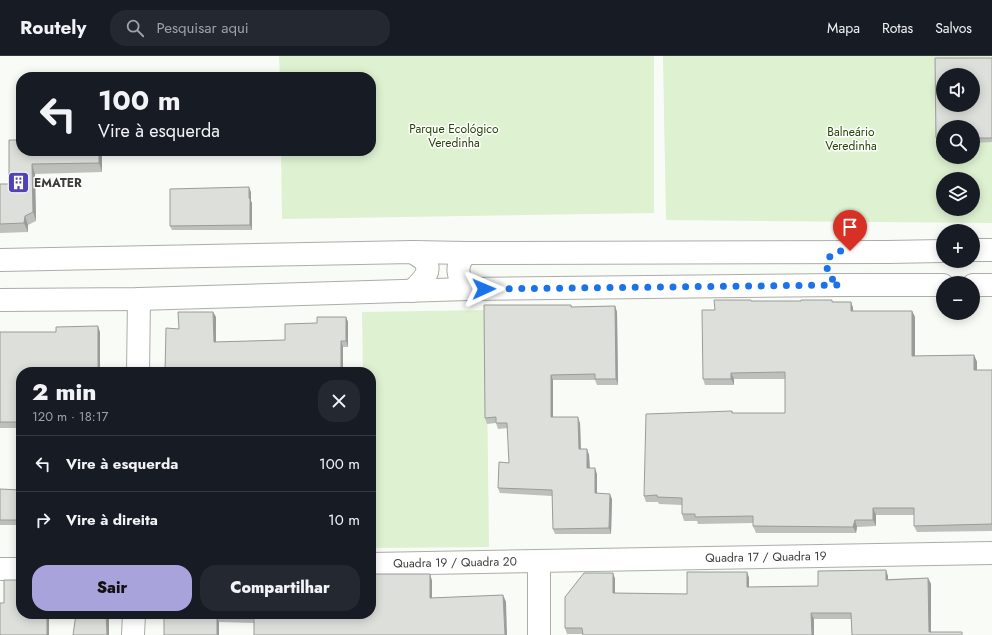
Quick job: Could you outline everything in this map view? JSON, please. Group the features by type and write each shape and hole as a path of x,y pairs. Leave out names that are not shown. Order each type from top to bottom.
{"street":[{"path":"0,260 413,252 936,250"},
{"path":"980,250 992,250"},
{"path":"838,251 828,258 826,269 830,278 840,285"},
{"path":"412,291 426,277 427,270 423,259 413,252"},
{"path":"467,253 461,260 458,270 461,280 468,289"},
{"path":"0,300 139,299 468,289 936,285"},
{"path":"980,285 992,285"},
{"path":"138,367 139,299"},
{"name":"Quadra 17 / Quadra 19","path":"539,562 992,553"},
{"path":"539,562 539,635"},
{"name":"Quadra 19 / Quadra 20","path":"376,564 539,562"},
{"path":"0,569 16,569"},
{"path":"133,635 134,619"}],"green space":[{"name":"Parque Ecológico Veredinha","path":"279,56 654,56 654,213 282,219 281,156 376,156 376,72 280,72"},
{"name":"Balneário Veredinha","path":"663,56 992,56 992,223 666,220"},
{"path":"486,310 489,547 376,548 376,367 363,367 362,312"}],"building":[{"path":"935,58 992,58 992,138 980,138 980,120 936,120 936,138"},
{"path":"9,140 16,140 16,156 99,156 99,163 32,164 33,212 25,216 24,223 0,224 0,184 9,184"},
{"path":"249,187 250,225 170,226 170,189"},
{"path":"714,300 832,300 832,302 851,302 851,311 912,311 912,356 974,355 974,370 992,370 992,524 914,526 914,508 873,508 873,520 855,520 853,527 753,526 753,516 695,517 695,514 682,514 682,498 657,497 657,495 644,496 646,414 732,411 732,413 785,413 785,372 731,373 731,379 703,379 702,310 715,310"},
{"path":"484,305 571,305 571,307 615,306 616,379 595,379 595,374 551,375 551,417 578,417 579,449 587,449 587,468 595,468 595,493 610,494 609,528 553,529 552,490 498,488 499,462 509,463 507,423 496,423 496,417 485,418"},
{"path":"178,312 213,312 214,342 285,340 285,324 317,323 317,317 346,317 346,341 341,341 341,367 165,367 166,328 179,329"},
{"path":"98,326 98,367 16,367 16,422 0,422 0,332 56,332 56,327"},
{"path":"0,489 16,490 16,520 0,520"},
{"path":"886,570 886,580 928,578 929,632 962,632 962,635 852,635 851,613 811,613 812,635 583,635 582,628 565,628 565,597 584,573 613,573 613,593 687,594 687,572 747,572 747,587 818,586 818,571"},
{"path":"376,574 430,574 430,598 503,595 505,635 254,635 254,619 376,619"},
{"path":"4,580 16,580 16,619 47,619 47,635 0,635 0,603 4,603"},
{"path":"75,619 106,619 107,635 73,635"},
{"path":"164,619 217,619 217,635 164,635"}],"place":[{"name":"EMATER","path":"19,183"}],"route":[{"path":"484,289 840,285 830,278 826,269 828,258 838,251 850,251"}]}
